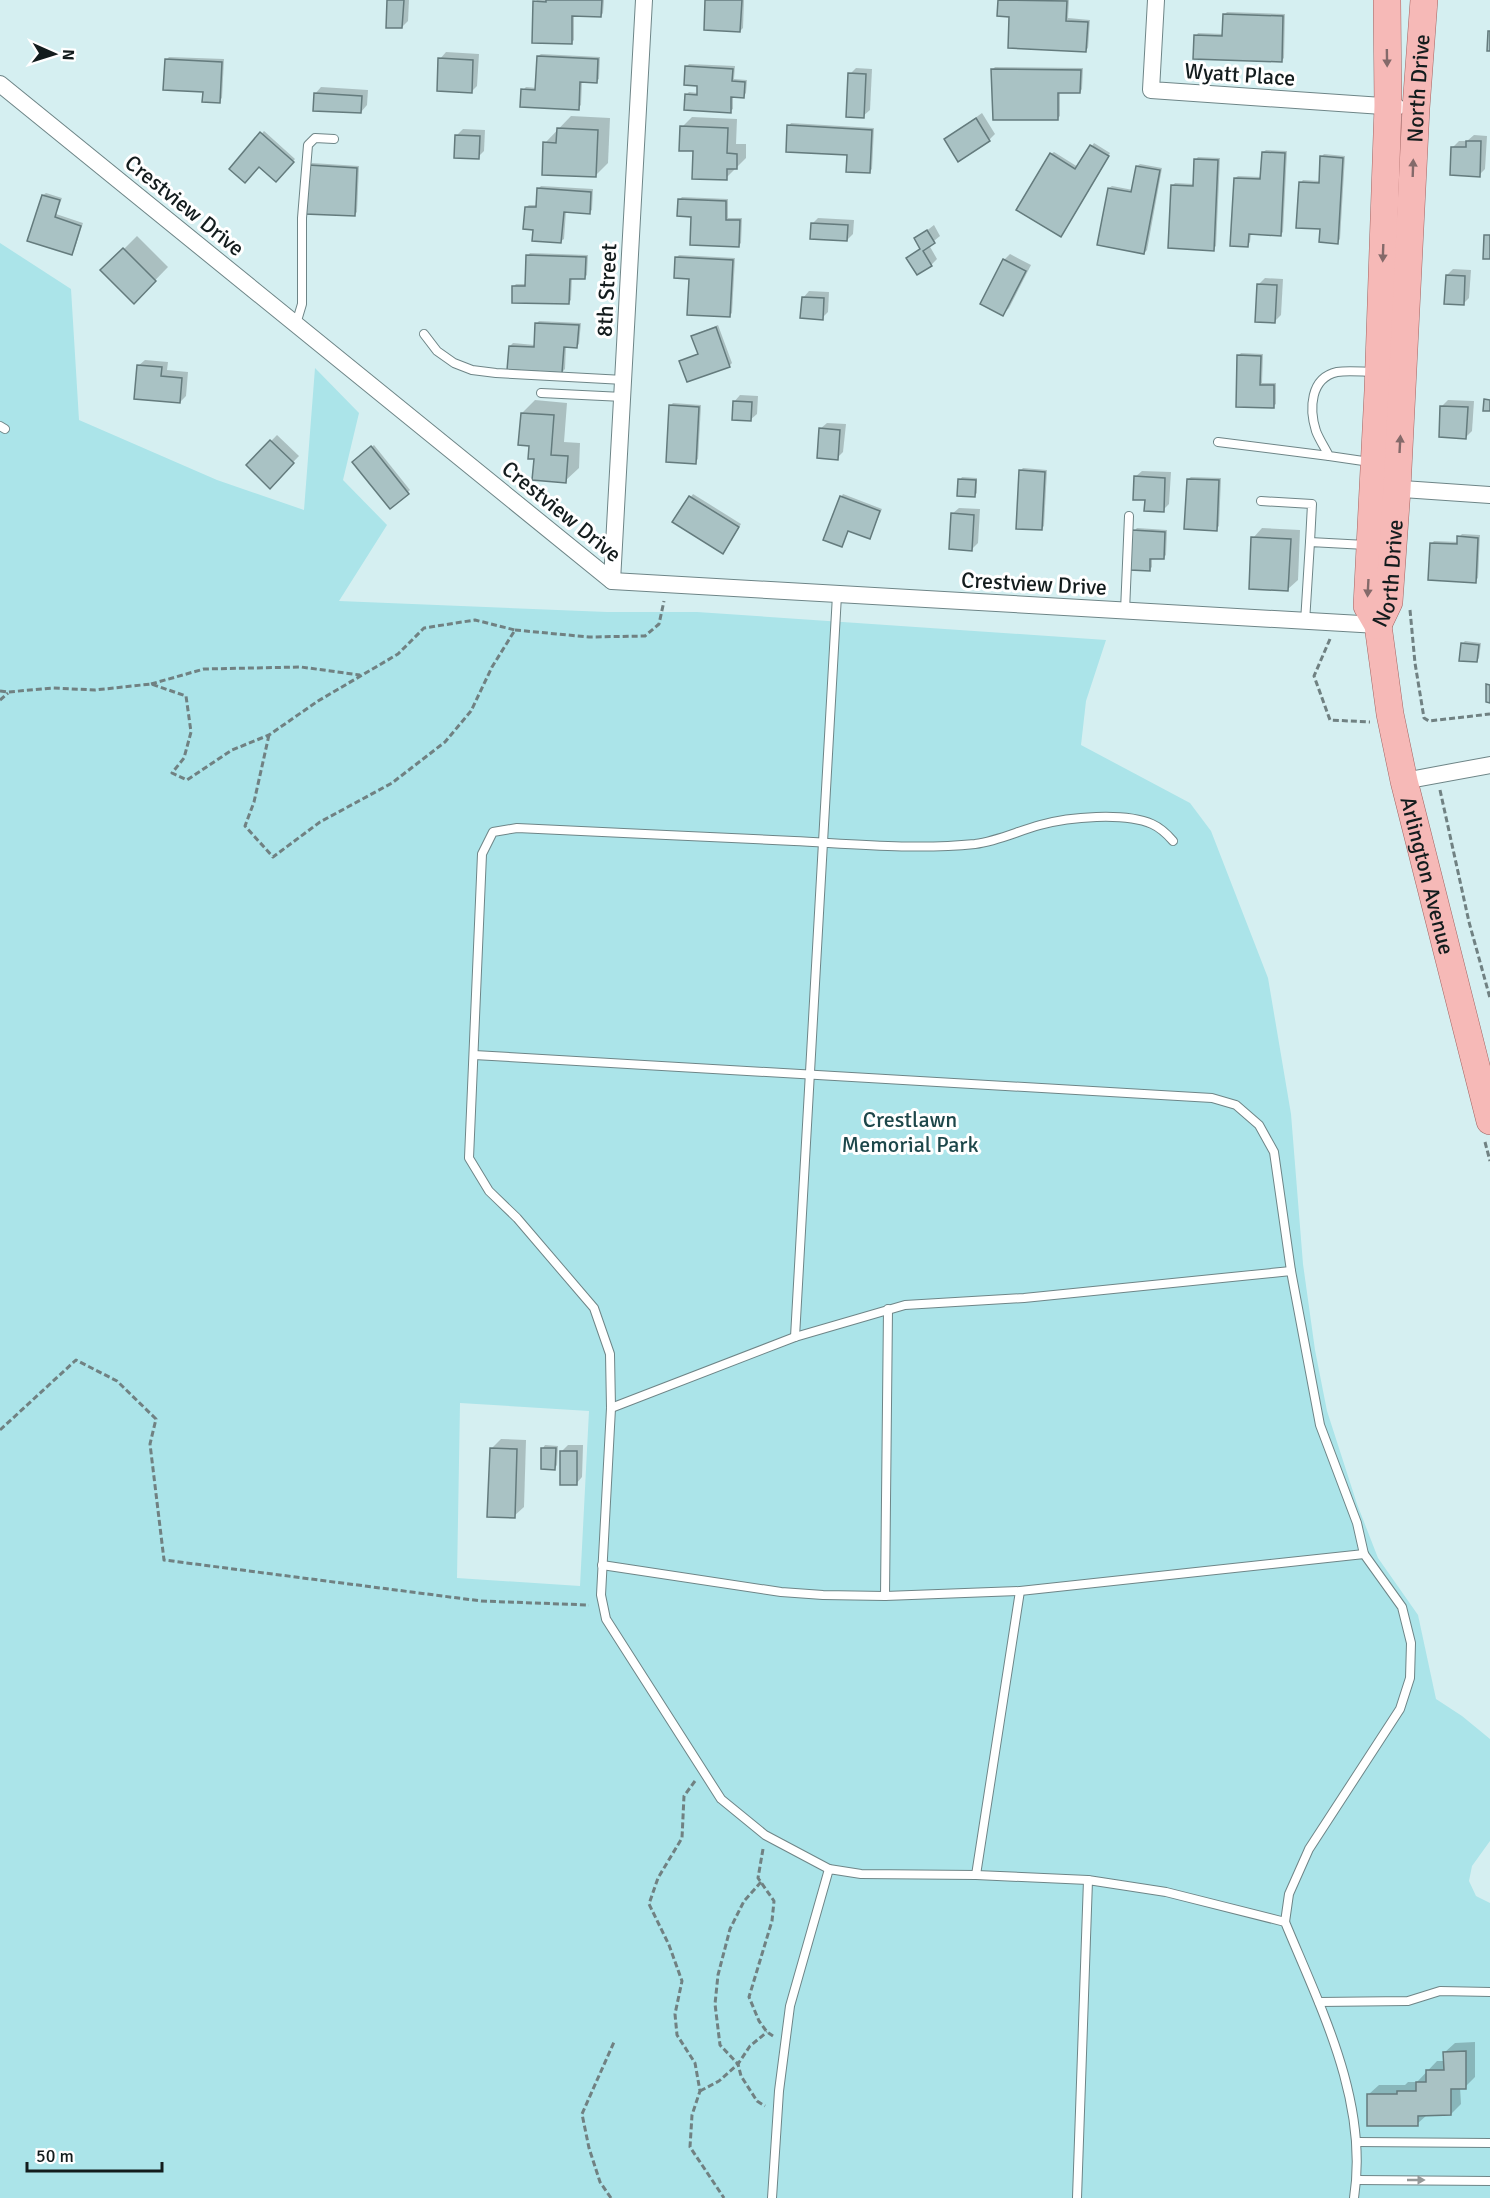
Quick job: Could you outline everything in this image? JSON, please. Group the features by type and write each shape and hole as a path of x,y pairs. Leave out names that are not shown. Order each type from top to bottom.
{"main road":[{"name":"North Drive","path":"1378,625 1389,602 1381,479 1378,372 1388,106 1387,0"},
{"name":"North Drive","path":"1378,625 1367,606 1370,545 1381,479 1424,0"},
{"name":"Arlington Avenue","path":"1378,625 1392,723 1404,781 1490,1121"}],"street":[{"name":"8th Street","path":"612,581 644,0"},
{"name":"Wyatt Place","path":"1156,0 1151,90 1416,108"},
{"name":"Crestview Drive","path":"0,84 612,581 1378,625"},
{"path":"1381,479 1490,495"},
{"path":"1404,781 1490,765"}],"lane":[{"path":"296,324 302,304 302,218 308,145 315,138 334,139"},
{"path":"424,334 437,351 454,363 472,370 623,388"},
{"path":"1329,456 1316,431 1313,415 1312,402 1317,386 1326,376 1335,372 1378,372"},
{"path":"541,393 623,388"},
{"path":"1218,442 1329,456 1381,479"},
{"path":"1261,501 1312,504 1305,621"},
{"path":"1125,611 1129,516"},
{"path":"1310,542 1370,545"},
{"path":"795,1337 837,595"},
{"path":"1173,841 1161,829 1139,820 1091,818 1041,825 1008,837 949,846 517,828 493,832 483,854 469,1158 489,1191 517,1218 594,1308 610,1354 611,1408 601,1595 606,1619 721,1799 765,1836 829,1869 861,1874 976,1875 1088,1880 1166,1892 1285,1922"},
{"path":"474,1056 810,1073 1212,1098 1236,1106 1259,1125 1274,1152 1291,1271 1320,1425 1357,1523 1364,1554 1402,1607 1411,1643 1410,1678 1400,1710 1309,1849 1289,1894 1285,1922 1319,2002 1348,2086 1357,2142 1357,2180 1354,2198"},
{"path":"611,1408 795,1337 905,1305 1024,1298 1291,1271"},
{"path":"885,1596 888,1309"},
{"path":"602,1565 782,1592 823,1596 885,1596 1020,1591 1364,1554"},
{"path":"976,1875 1020,1591"},
{"path":"772,2198 777,2112 790,2006 829,1869"},
{"path":"1077,2198 1088,1880"},
{"path":"1319,2002 1408,2001 1440,1991 1490,1992"},
{"path":"1357,2142 1490,2143"},
{"path":"1357,2180 1490,2181"}],"path":[{"path":"151,684 186,696 191,732 184,758 172,773 187,780 232,750 269,735 318,701 399,654 424,628 476,620 515,630 589,637 645,636 659,624 667,585"},
{"path":"1336,623 1314,676 1330,720 1392,723"},
{"path":"269,735 254,802 245,826 273,857 320,822 392,783 445,742 471,711 492,667 515,630"},
{"path":"0,691 8,693 53,688 95,690 151,684 204,669 301,667 362,675"},
{"path":"0,700 8,693"},
{"path":"1437,775 1469,922 1490,998"},
{"path":"0,1430 76,1360 117,1381 156,1419 150,1444 164,1560 481,1601 603,1605"},
{"path":"702,1770 684,1796 682,1838 658,1878 649,1904 669,1945 682,1981 675,2014 677,2035 694,2062 700,2091 692,2115 690,2147 724,2198"},
{"path":"765,1836 758,1878 774,1901 772,1921 749,1997 759,2020 768,2032 785,2043"},
{"path":"762,1882 744,1901 730,1929 718,1975 715,2004 720,2045 738,2064 741,2076 757,2101 777,2112"},
{"path":"700,2091 719,2081 738,2064 750,2046 768,2032"},
{"path":"611,2198 600,2182 589,2148 582,2114 614,2042"}],"green space":[{"name":"Crestlawn Memorial Park","path":"0,243 71,289 79,420 217,480 304,510 315,368 359,413 343,480 387,525 339,601 607,612 697,612 1106,640 1086,701 1081,745 1190,803 1211,831 1268,978 1291,1114 1303,1264 1315,1350 1327,1411 1357,1504 1378,1558 1418,1615 1436,1699 1462,1716 1490,1739 1490,1841 1472,1866 1469,1881 1476,1896 1490,1903 1490,2198 0,2198","holes":["460,1403 589,1411 580,1586 457,1578"]}],"building":[{"path":"387,0 404,0 402,28 386,28"},
{"path":"546,0 602,0 601,17 572,16 572,44 532,43 533,1 546,2"},
{"path":"705,0 742,0 740,32 704,30"},
{"path":"998,0 1067,1 1066,21 1088,22 1086,52 1008,48 1009,17 997,16"},
{"path":"1223,14 1283,16 1282,62 1193,59 1194,35 1222,36"},
{"path":"1488,31 1490,31 1490,51 1487,51"},
{"path":"537,56 598,59 597,83 580,82 579,110 520,107 521,89 535,90"},
{"path":"438,58 473,60 472,93 437,91"},
{"path":"165,59 222,62 220,103 202,102 203,92 163,90"},
{"path":"685,66 733,69 732,81 745,82 744,98 731,97 731,113 684,110 685,94 697,95 697,86 684,85"},
{"path":"991,69 1081,70 1080,93 1058,93 1058,120 993,120"},
{"path":"848,73 866,74 864,118 846,117"},
{"path":"314,93 362,96 361,113 313,111"},
{"path":"976,118 990,141 958,162 944,139"},
{"path":"787,125 872,130 870,173 846,172 847,155 786,152"},
{"path":"680,126 728,128 727,153 737,154 737,169 727,169 727,180 692,179 693,151 679,151"},
{"path":"557,128 598,130 596,177 542,175 543,142 556,143"},
{"path":"260,132 294,162 276,182 259,167 245,183 229,169"},
{"path":"455,135 480,136 479,159 454,158"},
{"path":"1466,141 1481,141 1480,177 1450,175 1451,147 1466,147"},
{"path":"1090,145 1109,156 1061,237 1016,210 1050,153 1075,169"},
{"path":"1262,152 1285,153 1281,236 1249,234 1248,247 1230,246 1234,178 1260,179"},
{"path":"1320,156 1343,158 1338,244 1319,242 1320,229 1296,228 1299,182 1319,183"},
{"path":"1194,159 1218,160 1214,251 1168,248 1171,185 1193,186"},
{"path":"308,165 357,168 355,216 305,214"},
{"path":"1136,166 1160,170 1144,254 1097,245 1108,188 1131,192"},
{"path":"537,188 591,192 590,214 564,212 561,243 532,241 533,230 523,229 525,207 536,207"},
{"path":"42,195 60,200 55,217 81,226 72,255 27,241"},
{"path":"678,199 726,201 726,220 740,220 739,247 690,245 691,217 677,216"},
{"path":"811,223 848,225 847,241 810,239"},
{"path":"927,230 935,243 923,251 932,266 917,275 906,258 920,249 914,238"},
{"path":"1484,235 1490,235 1490,259 1483,259"},
{"path":"123,248 156,281 134,304 100,270"},
{"path":"526,255 586,257 585,279 570,279 569,304 512,303 512,286 525,286"},
{"path":"675,257 733,260 730,317 687,315 689,279 674,278"},
{"path":"1003,259 1026,271 1003,316 980,304"},
{"path":"1446,275 1465,276 1464,305 1444,304"},
{"path":"1257,284 1277,285 1275,323 1255,322"},
{"path":"802,297 824,298 823,320 800,318"},
{"path":"535,323 579,325 577,348 564,347 562,373 507,370 509,346 534,347"},
{"path":"716,327 730,367 687,382 679,361 698,354 691,336"},
{"path":"1237,355 1261,356 1260,385 1274,385 1274,408 1236,407"},
{"path":"137,365 162,367 161,376 182,378 180,403 134,399"},
{"path":"1484,399 1490,400 1490,411 1483,411"},
{"path":"733,401 752,402 751,421 732,420"},
{"path":"669,405 699,407 696,464 666,462"},
{"path":"1440,406 1468,407 1466,439 1439,437"},
{"path":"521,413 554,415 551,455 568,456 566,483 532,480 534,459 528,459 529,446 518,445"},
{"path":"819,428 840,430 838,460 817,458"},
{"path":"270,440 294,463 270,489 246,465"},
{"path":"371,446 409,494 390,509 352,462"},
{"path":"1019,470 1045,472 1042,530 1016,529"},
{"path":"1134,476 1165,478 1164,512 1144,511 1145,500 1133,500"},
{"path":"958,479 976,480 975,497 957,496"},
{"path":"1187,479 1219,480 1217,531 1184,529"},
{"path":"689,496 739,527 723,554 672,522"},
{"path":"840,496 880,511 870,539 848,531 842,547 823,540"},
{"path":"951,513 974,515 972,551 949,549"},
{"path":"1132,530 1165,532 1164,559 1150,559 1150,571 1130,570"},
{"path":"1457,536 1478,538 1476,583 1428,580 1430,543 1457,544"},
{"path":"1251,537 1291,539 1288,591 1249,589"},
{"path":"1461,643 1479,645 1477,662 1459,661"},
{"path":"1486,684 1490,685 1490,703 1486,702"},
{"path":"490,1448 517,1449 515,1518 487,1517"},
{"path":"541,1448 556,1448 555,1470 541,1469"},
{"path":"560,1451 577,1451 577,1485 560,1485"},
{"path":"1466,2051 1466,2089 1451,2089 1451,2115 1418,2116 1418,2126 1367,2126 1367,2094 1397,2094 1397,2091 1416,2091 1416,2082 1426,2082 1426,2070 1444,2070 1443,2052"}]}
